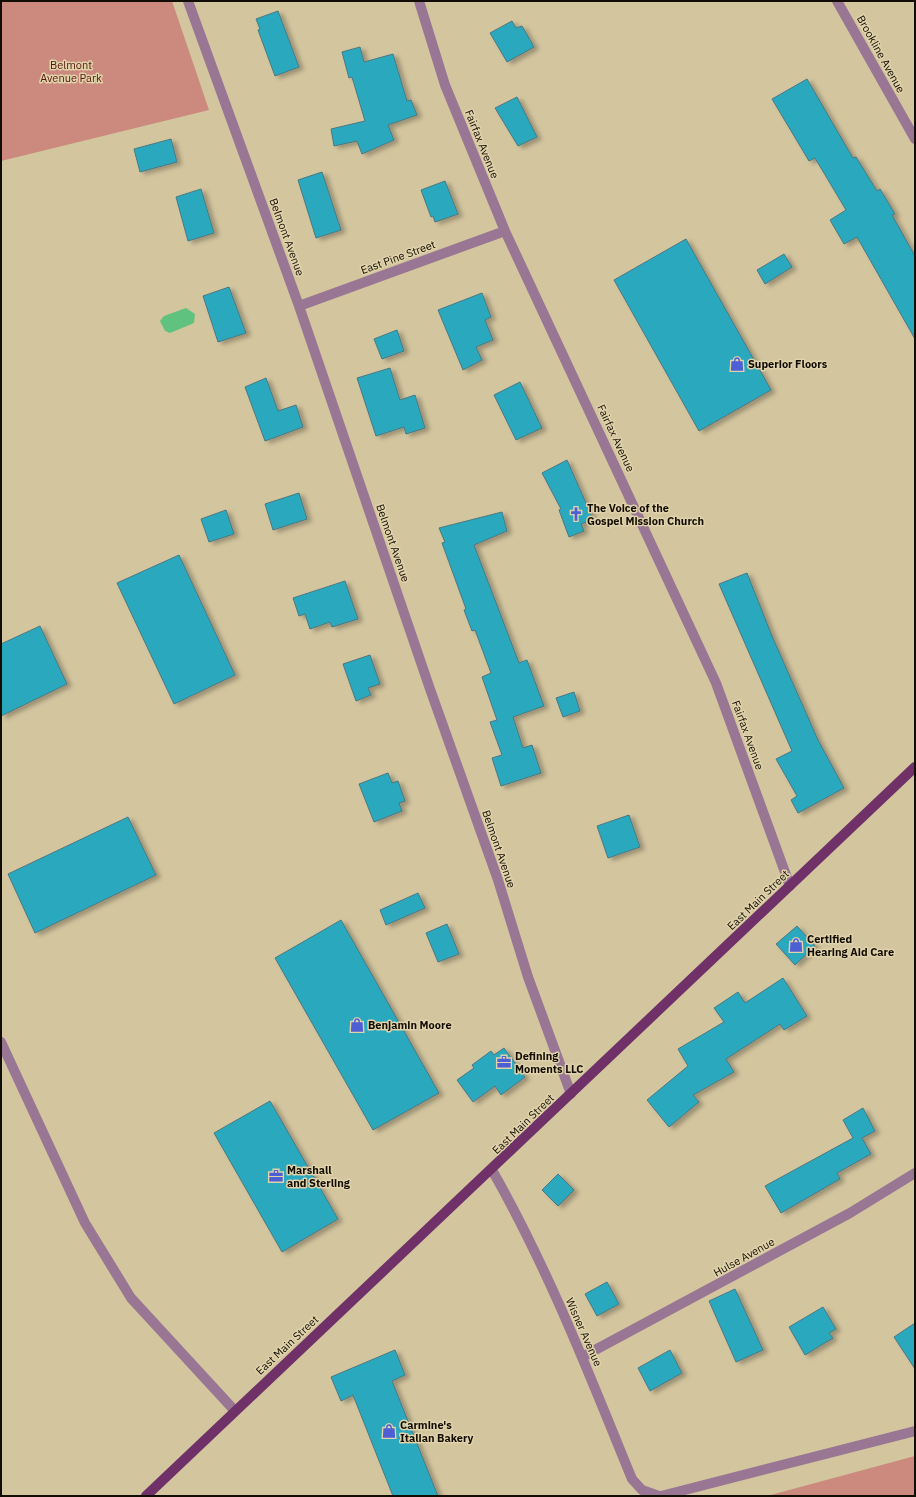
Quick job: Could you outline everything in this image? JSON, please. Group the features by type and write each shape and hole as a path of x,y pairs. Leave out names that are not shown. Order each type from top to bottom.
{"main road":[{"name":"East Main Street","path":"146,1496 492,1170 915,767"}],"street":[{"name":"Belmont Avenue","path":"188,1 299,306 427,682 498,880 528,977 571,1094"},
{"name":"Fairfax Avenue","path":"419,1 445,85 505,231 716,683 790,886"},
{"name":"Brookline Avenue","path":"837,1 915,139"},
{"name":"East Pine Street","path":"299,306 505,231"},
{"path":"1,1042 85,1223 131,1298 235,1411"},
{"name":"Wisner Avenue","path":"492,1170 523,1224 582,1358 632,1479 642,1490 660,1496 915,1432"},
{"name":"Hulse Avenue","path":"582,1358 850,1213 915,1173"}],"green space":[{"name":"Belmont Avenue Park","path":"1,1 172,1 209,110 1,161"},
{"path":"915,1456 915,1496 767,1496"}],"shaded area":[{"path":"186,308 195,314 194,323 170,333 165,331 160,321 164,316"}],"building":[{"path":"278,11 299,67 275,76 258,30 260,29 256,19"},
{"path":"512,21 516,28 522,26 534,47 507,62 490,33"},
{"path":"360,47 364,62 393,54 407,101 411,100 417,115 388,125 394,140 362,154 357,141 334,146 331,129 365,121 352,77 349,78 342,52"},
{"path":"807,79 853,158 856,157 877,191 880,189 895,214 892,215 915,256 915,339 857,237 844,244 830,220 846,210 815,158 809,161 772,99"},
{"path":"517,97 537,137 518,146 495,108"},
{"path":"171,139 177,162 140,172 134,149"},
{"path":"322,172 341,230 316,238 298,180"},
{"path":"445,181 458,214 435,222 433,216 431,217 421,190"},
{"path":"201,189 214,233 188,241 176,197"},
{"path":"686,239 771,390 699,431 614,280"},
{"path":"784,254 792,267 765,284 757,270"},
{"path":"229,287 246,333 218,342 203,296"},
{"path":"482,293 491,317 485,320 493,340 476,347 482,360 463,370 438,310"},
{"path":"397,330 404,351 382,359 374,339"},
{"path":"390,368 400,400 415,395 425,428 406,434 404,427 376,436 357,378"},
{"path":"266,378 278,411 296,405 303,427 265,441 245,387"},
{"path":"520,382 542,428 516,440 494,395"},
{"path":"567,460 593,519 581,524 584,531 569,537 559,510 561,509 542,473"},
{"path":"299,493 307,519 273,530 265,504"},
{"path":"226,510 234,534 209,542 201,519"},
{"path":"502,512 507,531 474,545 519,663 527,660 544,706 513,717 523,748 532,745 541,773 501,786 492,758 502,755 490,722 497,720 482,677 491,673 475,630 472,631 464,610 466,609 442,543 445,542 439,528"},
{"path":"179,555 235,675 174,704 117,583"},
{"path":"747,573 772,636 818,740 844,788 798,813 791,800 797,796 776,759 792,751 719,584"},
{"path":"345,581 358,619 332,627 330,622 310,629 305,614 299,616 293,598"},
{"path":"40,626 67,684 1,716 1,644"},
{"path":"370,655 380,684 368,688 371,695 356,701 343,664"},
{"path":"574,692 580,711 563,717 556,698"},
{"path":"388,773 392,783 398,781 405,801 399,803 402,811 374,822 359,784"},
{"path":"629,815 640,847 608,858 597,826"},
{"path":"128,817 156,875 35,933 8,874"},
{"path":"418,893 425,908 386,925 380,910"},
{"name":"Benjamin Moore","path":"341,920 439,1093 373,1130 275,958"},
{"path":"447,924 459,954 438,962 426,933"},
{"name":"Certified Hearing Aid Care","path":"797,926 815,946 795,965 776,944"},
{"path":"783,978 807,1016 784,1030 780,1024 726,1059 734,1072 693,1095 699,1102 669,1127 647,1100 688,1066 678,1049 724,1022 714,1008 738,992 745,1003"},
{"path":"504,1048 525,1077 501,1095 495,1086 473,1102 457,1080 474,1068 472,1065 491,1051 494,1055"},
{"name":"Marshall and Sterling","path":"270,1101 338,1219 282,1252 214,1133"},
{"path":"863,1108 875,1131 862,1138 871,1154 837,1173 840,1179 781,1213 765,1186 853,1138 843,1120"},
{"path":"558,1174 574,1190 558,1206 542,1190"},
{"path":"607,1282 619,1304 597,1316 585,1294"},
{"path":"735,1289 763,1350 736,1362 709,1301"},
{"path":"823,1307 836,1329 829,1333 833,1338 805,1355 789,1327"},
{"path":"915,1323 915,1369 894,1337"},
{"name":"Carmine's Italian Bakery","path":"395,1350 405,1375 392,1381 438,1496 393,1496 353,1395 341,1401 331,1377"},
{"path":"670,1350 682,1373 650,1391 638,1368"}],"place":[{"name":"Superior Floors","path":"737,364"},
{"name":"The Voice of the Gospel Mission Church","path":"576,514"},
{"name":"Certified Hearing Aid Care","path":"796,945"},
{"name":"Benjamin Moore","path":"357,1025"},
{"name":"Defining Moments LLC","path":"504,1062"},
{"name":"Marshall and Sterling","path":"276,1176"},
{"name":"Carmine's Italian Bakery","path":"389,1431"}]}
